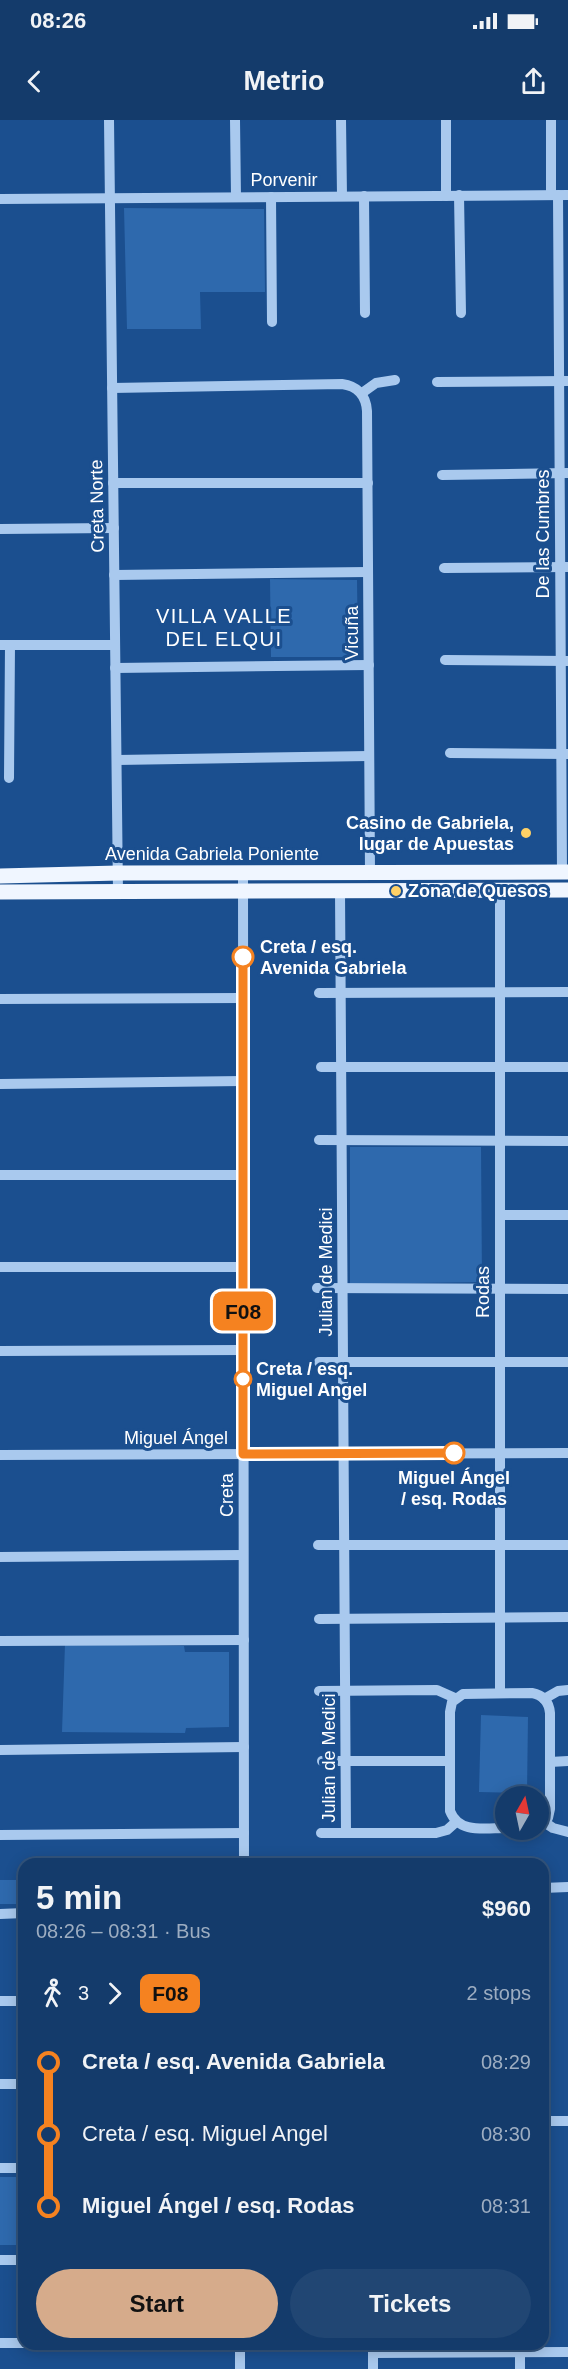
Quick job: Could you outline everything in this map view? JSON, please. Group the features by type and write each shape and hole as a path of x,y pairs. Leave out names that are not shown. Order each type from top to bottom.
{"main road":[{"name":"Avenida Gabriela Poniente","path":"0,876 118,873 565,872"},
{"name":"Avenida Gabriela Poniente","path":"0,892 568,891"}],"street":[{"name":"Creta Norte","path":"109,120 118,892"},
{"path":"235,120 236,197"},
{"path":"341,120 342,196"},
{"path":"446,120 446,196"},
{"name":"De las Cumbres","path":"551,120 559,195 563,381 565,872"},
{"path":"459,195 461,313"},
{"name":"Porvenir","path":"0,199 559,195"},
{"path":"364,196 365,313"},
{"path":"271,197 272,322"},
{"path":"112,388 342,384 356,388 362,393 376,383 395,380"},
{"path":"438,382 563,381"},
{"name":"Vicuña","path":"362,393 367,404 370,873"},
{"path":"442,475 564,473"},
{"path":"113,483 368,483"},
{"path":"0,529 114,528"},
{"path":"444,568 564,567"},
{"path":"114,575 368,572"},
{"path":"9,778 5,645 115,645"},
{"path":"445,660 564,661"},
{"path":"116,668 369,665"},
{"path":"450,753 565,754"},
{"path":"117,760 369,756"},
{"name":"Creta","path":"243,873 244,1858"},
{"name":"Julian de Medici","path":"340,891 346,1833"},
{"name":"Rodas","path":"500,891 500,1693"},
{"path":"319,993 568,992"},
{"path":"0,999 243,998"},
{"path":"321,1067 568,1067"},
{"path":"0,1084 243,1081"},
{"path":"319,1140 568,1141"},
{"path":"0,1176 243,1175"},
{"path":"500,1215 568,1215"},
{"path":"0,1267 243,1267"},
{"path":"317,1288 568,1289"},
{"path":"0,1351 243,1350"},
{"path":"319,1362 568,1362"},
{"name":"Miguel Ángel","path":"0,1455 568,1453"},
{"path":"318,1545 568,1545"},
{"path":"0,1557 243,1555"},
{"path":"319,1619 568,1617"},
{"path":"0,1641 243,1640"},
{"path":"319,1691 437,1690 455,1698 467,1693 532,1693 544,1699 550,1713 549,1811"},
{"path":"544,1699 558,1691 568,1690"},
{"path":"455,1698 450,1712 450,1811 456,1822 471,1828 495,1828"},
{"path":"0,1750 244,1747"},
{"path":"322,1761 450,1761"},
{"path":"550,1762 568,1761"},
{"path":"321,1833 436,1833 447,1830 456,1822"},
{"path":"549,1827 568,1832"},
{"path":"0,1836 244,1833"},
{"path":"549,1887 568,1887"},
{"path":"0,1914 18,1913"},
{"path":"0,2001 18,2001"},
{"path":"0,2084 18,2084"},
{"path":"549,2121 568,2121"},
{"path":"0,2168 18,2168"},
{"path":"0,2260 18,2260"},
{"path":"0,2343 18,2343"},
{"path":"240,2350 240,2369"},
{"path":"373,2350 373,2369"},
{"path":"503,2350 568,2352"},
{"path":"520,2352 520,2369"}],"shaded area":[{"path":"124,208 264,209 265,292 200,292 201,329 127,329"},
{"path":"270,579 357,580 358,657 271,657"},
{"path":"350,1147 481,1147 482,1282 350,1284"},
{"path":"65,1644 184,1646 185,1652 229,1652 229,1727 186,1728 185,1733 62,1732"},
{"path":"481,1715 528,1717 527,1786 495,1786 495,1792 479,1792"},
{"path":"0,1880 18,1880 18,1904 0,1904"},
{"path":"0,2177 18,2177 18,2245 0,2245"}],"bus line":[{"name":"F08","path":"243,957 243,1454 454,1453"}],"place":[{"name":"Casino de Gabriela, lugar de Apuestas","path":"526,833"},
{"name":"Zona de Quesos","path":"396,891"},
{"name":"Creta / esq. Avenida Gabriela","path":"243,957"},
{"name":"Creta / esq. Miguel Angel","path":"243,1379"},
{"name":"Miguel Ángel / esq. Rodas","path":"454,1453"}],"district":[{"name":"VILLA VALLE DEL ELQUI","path":"224,628"}]}
